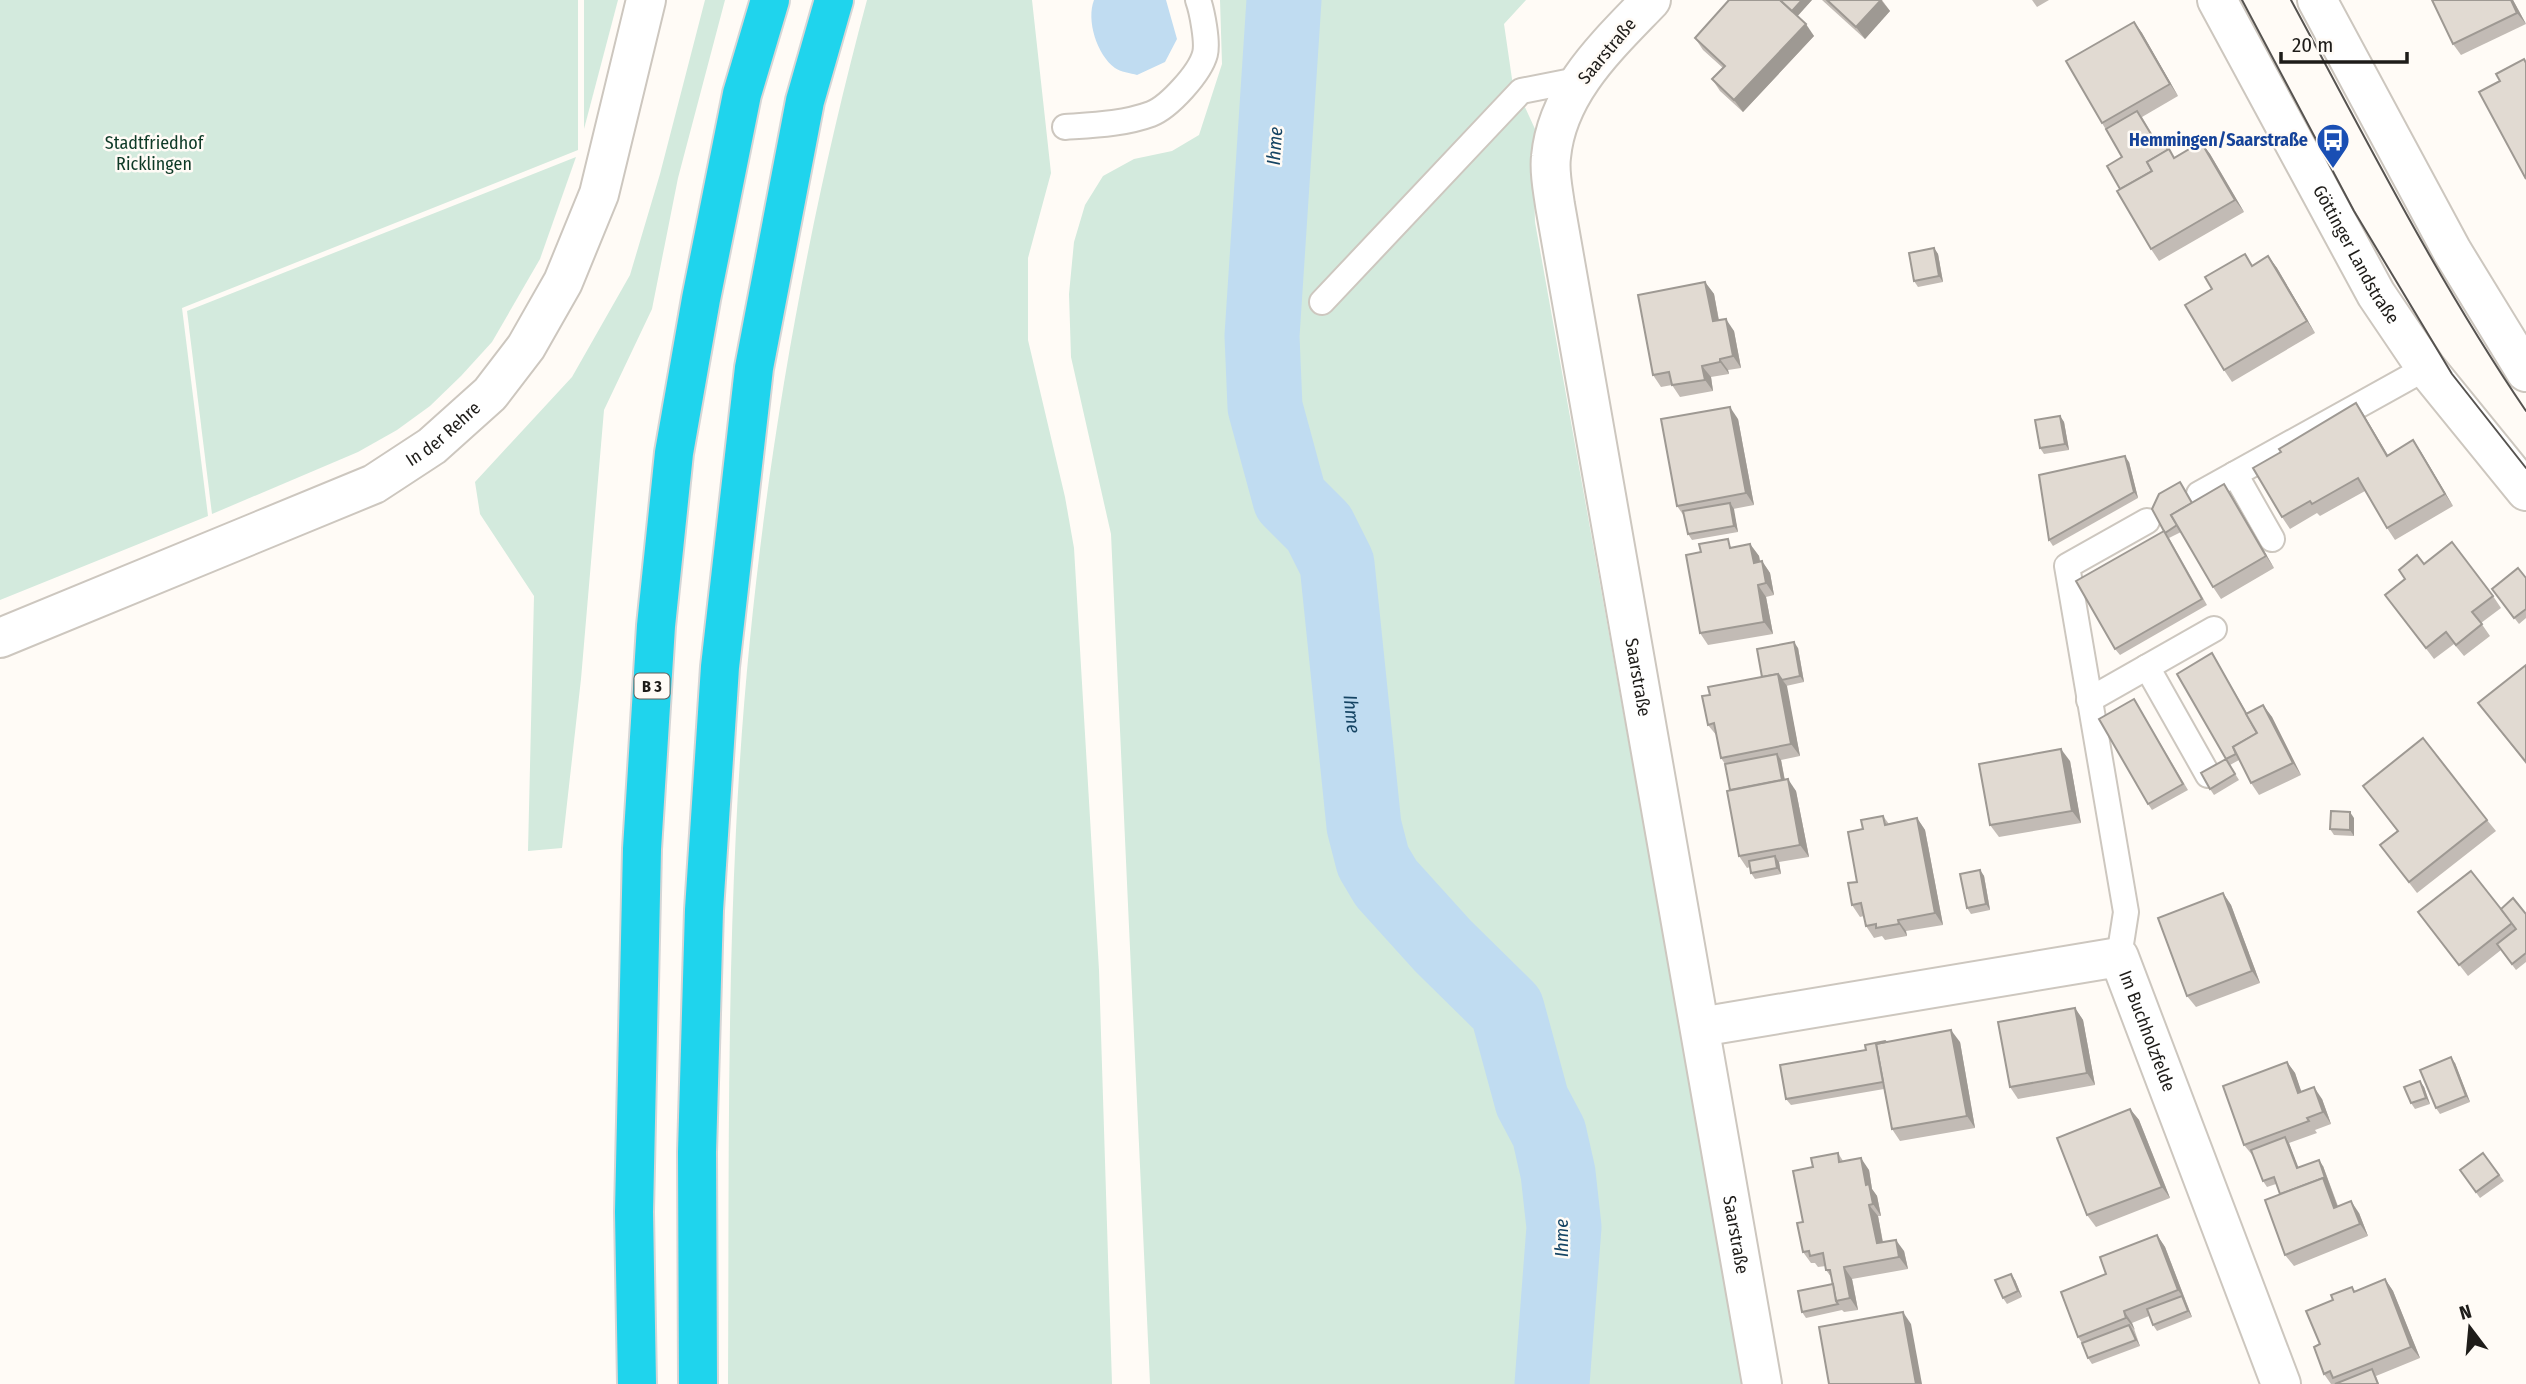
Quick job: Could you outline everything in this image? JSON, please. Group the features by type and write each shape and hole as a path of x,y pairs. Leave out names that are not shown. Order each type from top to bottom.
{"highway":[{"name":"B 3","path":"637,1384 634,1212 641,877 656,626 674,453 701,299 742,94 771,0"},
{"path":"698,1384 697,1152 704,910 720,667 754,368 806,101 834,0"}],"street":[{"name":"In der Rehre","path":"0,638 374,484 432,446 490,394 526,346 563,282 599,194 646,0"},
{"name":"Saarstraße","path":"1651,0 1596,58 1562,109 1550,158 1555,205 1762,1384"},
{"name":"Göttinger Landstraße","path":"2217,0 2376,295 2426,368 2526,491"},
{"path":"2317,0 2452,251 2526,372"},
{"name":"Im Buchholzfelde","path":"1700,1027 2119,957 2281,1384"}],"lane":[{"path":"1065,127 1126,122 1155,113 1184,90 1206,54 1202,11 1198,0"},
{"path":"1322,302 1521,91 1582,79"},
{"path":"2199,494 2426,368"},
{"path":"2235,474 2273,539"},
{"path":"2119,957 2126,912 2067,566 2147,521"},
{"path":"2089,699 2214,629"},
{"path":"2147,667 2208,775"}],"green space":[{"name":"Stadtfriedhof Ricklingen","path":"0,0 578,0 578,150 182,308 208,516 0,600"},
{"path":"584,0 618,0 584,129"},
{"path":"705,0 725,0 678,178 652,309 604,410 581,679 562,848 528,851 534,596 480,514 475,482 572,377 630,275 660,174"},
{"path":"867,0 1032,0 1051,173 1028,258 1028,340 1065,497 1074,548 1099,970 1112,1384 728,1384 733,899 742,726 752,621 764,516 797,307 841,101"},
{"path":"1220,0 1274,0 1262,172 1281,174 1294,0 1526,0 1504,24 1512,79 1535,129 1535,222 1744,1384 1150,1384 1111,534 1071,357 1069,294 1074,242 1085,205 1103,176 1134,159 1172,151 1199,135 1222,64"},
{"path":"576,157 540,259 492,342 461,376 430,406 397,430 358,452 212,514 187,311"}],"water":[{"path":"1094,0 1166,0 1177,39 1165,62 1137,75 1115,68 1103,55 1095,37 1091,17"}],"building":[{"path":"1729,0 1780,0 1806,24 1734,100 1712,79 1725,66 1695,38"},
{"path":"1780,0 1802,0 1792,11"},
{"path":"1827,0 1881,0 1856,27"},
{"path":"2432,0 2511,0 2517,13 2453,44"},
{"path":"2134,22 2170,84 2102,123 2066,61"},
{"path":"2524,59 2526,179 2479,92 2500,81 2496,74"},
{"path":"2137,111 2154,139 2160,136 2168,150 2147,162 2152,171 2120,189 2107,166 2122,157 2106,129"},
{"path":"2201,142 2235,200 2151,249 2117,191 2152,171 2147,162 2169,149 2174,158"},
{"path":"1934,248 1939,276 1914,281 1909,253"},
{"path":"2245,254 2252,266 2268,256 2307,321 2224,370 2185,305 2212,289 2205,277"},
{"path":"1705,282 1713,321 1726,319 1733,356 1702,366 1705,380 1672,385 1669,372 1653,375 1638,295"},
{"path":"2356,403 2387,456 2413,440 2445,494 2387,528 2358,478 2312,504 2310,501 2282,517 2253,468 2281,452 2279,449"},
{"path":"1730,407 1746,493 1677,506 1661,419"},
{"path":"2060,416 2065,444 2040,448 2035,420"},
{"path":"2125,456 2134,492 2049,540 2039,475"},
{"path":"2180,482 2192,503 2171,515 2177,525 2165,533 2152,509 2159,494"},
{"path":"2224,484 2266,556 2213,587 2171,515"},
{"path":"1730,503 1734,526 1688,534 1683,511"},
{"path":"2164,531 2202,599 2115,649 2076,581"},
{"path":"1728,539 1730,548 1750,544 1754,563 1762,561 1766,583 1758,585 1764,622 1700,633 1686,555 1701,552 1699,544"},
{"path":"2452,542 2493,596 2472,612 2482,624 2456,645 2446,632 2426,648 2385,595 2405,579 2399,570 2417,555 2424,564"},
{"path":"2518,568 2526,578 2526,609 2514,618 2492,589"},
{"path":"1794,642 1800,676 1782,680 1778,674 1762,677 1757,649"},
{"path":"2212,653 2257,733 2233,747 2236,754 2226,759 2177,674"},
{"path":"2526,665 2526,762 2478,703"},
{"path":"1778,674 1791,744 1721,758 1714,723 1708,725 1702,696 1710,695 1708,687"},
{"path":"2134,699 2183,784 2148,804 2099,719"},
{"path":"2263,705 2293,763 2251,783 2233,747 2257,733 2246,714"},
{"path":"2423,738 2487,820 2409,882 2380,845 2398,831 2363,786"},
{"path":"2061,749 2072,811 1990,825 1979,764"},
{"path":"1777,754 1782,780 1730,790 1725,764"},
{"path":"2226,759 2235,774 2210,789 2201,773"},
{"path":"1788,779 1800,845 1739,856 1727,791"},
{"path":"2331,811 2350,812 2350,830 2330,829"},
{"path":"1883,816 1885,825 1917,818 1935,913 1898,920 1899,924 1876,928 1876,924 1866,926 1861,903 1852,905 1848,883 1857,882 1848,832 1863,829 1861,820"},
{"path":"1775,856 1777,868 1751,873 1749,861"},
{"path":"1980,870 1986,904 1967,908 1960,874"},
{"path":"2471,871 2512,923 2459,965 2418,912"},
{"path":"2223,893 2252,971 2187,996 2158,918"},
{"path":"2513,898 2526,914 2526,953 2512,964 2497,944 2516,929 2501,909"},
{"path":"2075,1008 2087,1073 2010,1087 1998,1022"},
{"path":"1951,1030 1967,1116 1892,1129 1876,1044"},
{"path":"1885,1041 1876,1044 1883,1082 1786,1099 1780,1065 1866,1050 1865,1045"},
{"path":"2451,1057 2466,1096 2436,1108 2420,1070"},
{"path":"2287,1062 2298,1093 2314,1087 2323,1112 2307,1118 2309,1121 2244,1145 2223,1086"},
{"path":"2420,1081 2426,1098 2411,1103 2404,1087"},
{"path":"2130,1109 2162,1187 2087,1215 2057,1138"},
{"path":"2285,1137 2297,1168 2319,1160 2327,1184 2323,1178 2280,1194 2274,1177 2263,1181 2251,1150"},
{"path":"1838,1153 1839,1162 1861,1158 1873,1204 1869,1205 1877,1243 1896,1240 1899,1257 1844,1267 1850,1298 1836,1301 1830,1270 1826,1270 1823,1253 1810,1256 1809,1251 1803,1252 1797,1223 1803,1222 1793,1171 1813,1167 1811,1158"},
{"path":"2483,1153 2499,1175 2476,1192 2460,1170"},
{"path":"2323,1178 2334,1208 2351,1201 2360,1224 2285,1255 2265,1200"},
{"path":"2157,1235 2178,1290 2124,1311 2126,1318 2078,1337 2061,1292 2106,1274 2100,1257"},
{"path":"2011,1274 2018,1291 2003,1298 1995,1280"},
{"path":"2385,1279 2411,1347 2333,1378 2330,1371 2324,1374 2314,1347 2320,1344 2306,1311 2333,1300 2331,1295 2352,1287 2354,1292"},
{"path":"1833,1284 1838,1304 1802,1312 1798,1291"},
{"path":"2182,1296 2188,1311 2153,1325 2147,1309"},
{"path":"1903,1312 1916,1384 1829,1384 1819,1327"},
{"path":"2129,1325 2136,1340 2088,1358 2082,1343"},
{"path":"2372,1369 2378,1384 2335,1384"}],"waterway":[{"name":"Ihme","path":"1284,0 1262,336 1265,407 1290,499 1319,528 1337,564 1364,826 1373,861 1386,883 1443,946 1507,1009 1532,1101 1549,1133 1558,1173 1564,1227 1552,1384"}],"tram line":[{"path":"2242,0 2354,211 2452,374 2526,468"},
{"path":"2291,0 2432,260 2526,411"}],"place":[{"name":"Hemmingen/Saarstraße","path":"2333,170"}]}
